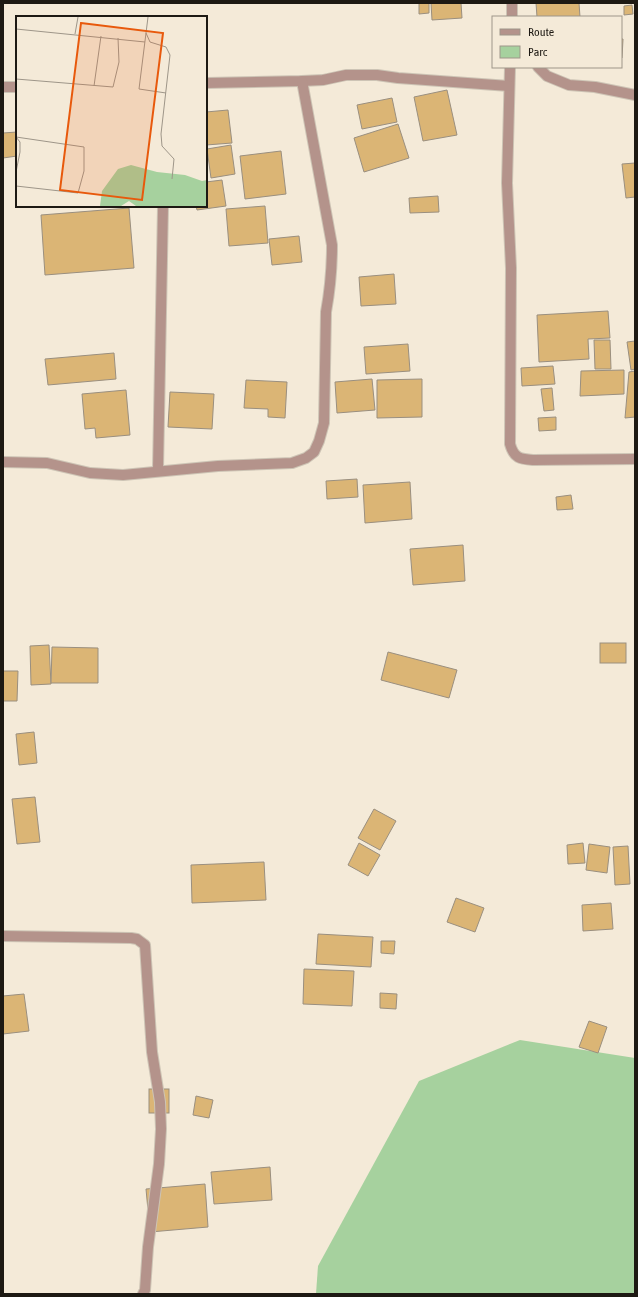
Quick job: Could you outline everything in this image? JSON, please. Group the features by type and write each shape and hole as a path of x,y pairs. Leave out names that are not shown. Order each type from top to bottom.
{"street":[{"path":"512,3 513,16"},
{"path":"510,68 507,183 511,268 510,444 512,451 516,456 534,460 635,459"},
{"path":"539,68 547,76 569,85 595,87 635,95"},
{"path":"207,83 323,80 346,76 377,74 398,78 509,86"},
{"path":"3,462 47,464 90,473 123,474 218,466 292,463 306,458 314,452 324,423 326,312 329,296 332,245 302,81"},
{"path":"3,87 16,87"},
{"path":"158,470 163,207"},
{"path":"3,936 131,938 137,939 145,945 152,1046 160,1102 161,1129 148,1247 145,1290 143,1294"}],"green space":[{"path":"520,1040 635,1058 635,1294 316,1294 318,1266 419,1081"}],"building":[{"path":"419,3 429,3 429,13 419,14"},
{"path":"431,3 461,3 462,18 432,20"},
{"path":"536,3 579,3 580,16 537,16"},
{"path":"632,5 633,14 624,15 624,6"},
{"path":"447,90 457,135 423,141 414,97"},
{"path":"392,98 397,122 362,129 357,105"},
{"path":"228,110 232,143 207,145 207,112"},
{"path":"398,124 409,158 364,172 354,138"},
{"path":"16,132 16,156 3,158 3,133"},
{"path":"231,145 235,174 211,178 207,149"},
{"path":"281,151 286,194 245,199 240,156"},
{"path":"635,163 635,197 626,198 622,164"},
{"path":"222,180 226,206 197,210 196,207 207,207 207,182"},
{"path":"438,196 439,212 410,213 409,198"},
{"path":"265,206 268,243 229,246 226,209"},
{"path":"129,208 134,268 45,275 41,215"},
{"path":"299,236 302,262 272,265 269,239"},
{"path":"394,274 396,304 361,306 359,277"},
{"path":"608,311 610,338 588,339 589,359 539,362 537,315"},
{"path":"594,340 610,340 611,369 595,369"},
{"path":"635,341 635,369 631,370 627,342"},
{"path":"408,344 410,371 366,374 364,347"},
{"path":"114,353 116,379 48,385 45,359"},
{"path":"553,366 555,384 522,386 521,368"},
{"path":"624,370 624,394 580,396 581,371"},
{"path":"635,371 635,417 625,418 629,372"},
{"path":"372,379 375,410 337,413 335,382"},
{"path":"422,379 422,417 377,418 377,380"},
{"path":"246,380 287,382 285,418 268,417 268,409 244,408"},
{"path":"552,388 554,410 544,411 541,389"},
{"path":"126,390 130,435 96,438 95,428 85,429 82,394"},
{"path":"170,392 214,394 212,429 168,427"},
{"path":"556,417 556,430 539,431 538,418"},
{"path":"357,479 358,497 327,499 326,481"},
{"path":"410,482 412,519 365,523 363,485"},
{"path":"571,495 573,509 557,510 556,497"},
{"path":"463,545 465,581 413,585 410,549"},
{"path":"600,643 626,643 626,663 600,663"},
{"path":"49,645 51,684 31,685 30,646"},
{"path":"52,647 98,648 98,683 51,683"},
{"path":"388,652 457,670 449,698 381,680"},
{"path":"3,671 18,671 17,701 3,701"},
{"path":"34,732 37,763 19,765 16,734"},
{"path":"35,797 40,842 17,844 12,799"},
{"path":"374,809 396,821 380,850 358,838"},
{"path":"359,843 380,855 368,876 348,865"},
{"path":"583,843 585,863 568,864 567,845"},
{"path":"589,844 610,847 607,873 586,870"},
{"path":"628,846 630,884 615,885 613,847"},
{"path":"264,862 266,900 192,903 191,865"},
{"path":"456,898 484,908 475,932 447,922"},
{"path":"611,903 613,929 583,931 582,905"},
{"path":"318,934 373,937 371,967 316,964"},
{"path":"381,941 395,941 394,954 381,953"},
{"path":"304,969 354,971 352,1006 303,1004"},
{"path":"380,993 397,994 396,1009 380,1008"},
{"path":"24,994 29,1031 3,1034 3,996"},
{"path":"589,1021 607,1027 598,1053 579,1047"},
{"path":"149,1089 169,1089 169,1113 149,1113"},
{"path":"196,1096 213,1100 209,1118 193,1115"},
{"path":"270,1167 272,1200 214,1204 211,1172"},
{"path":"205,1184 208,1227 150,1232 146,1189"}]}
